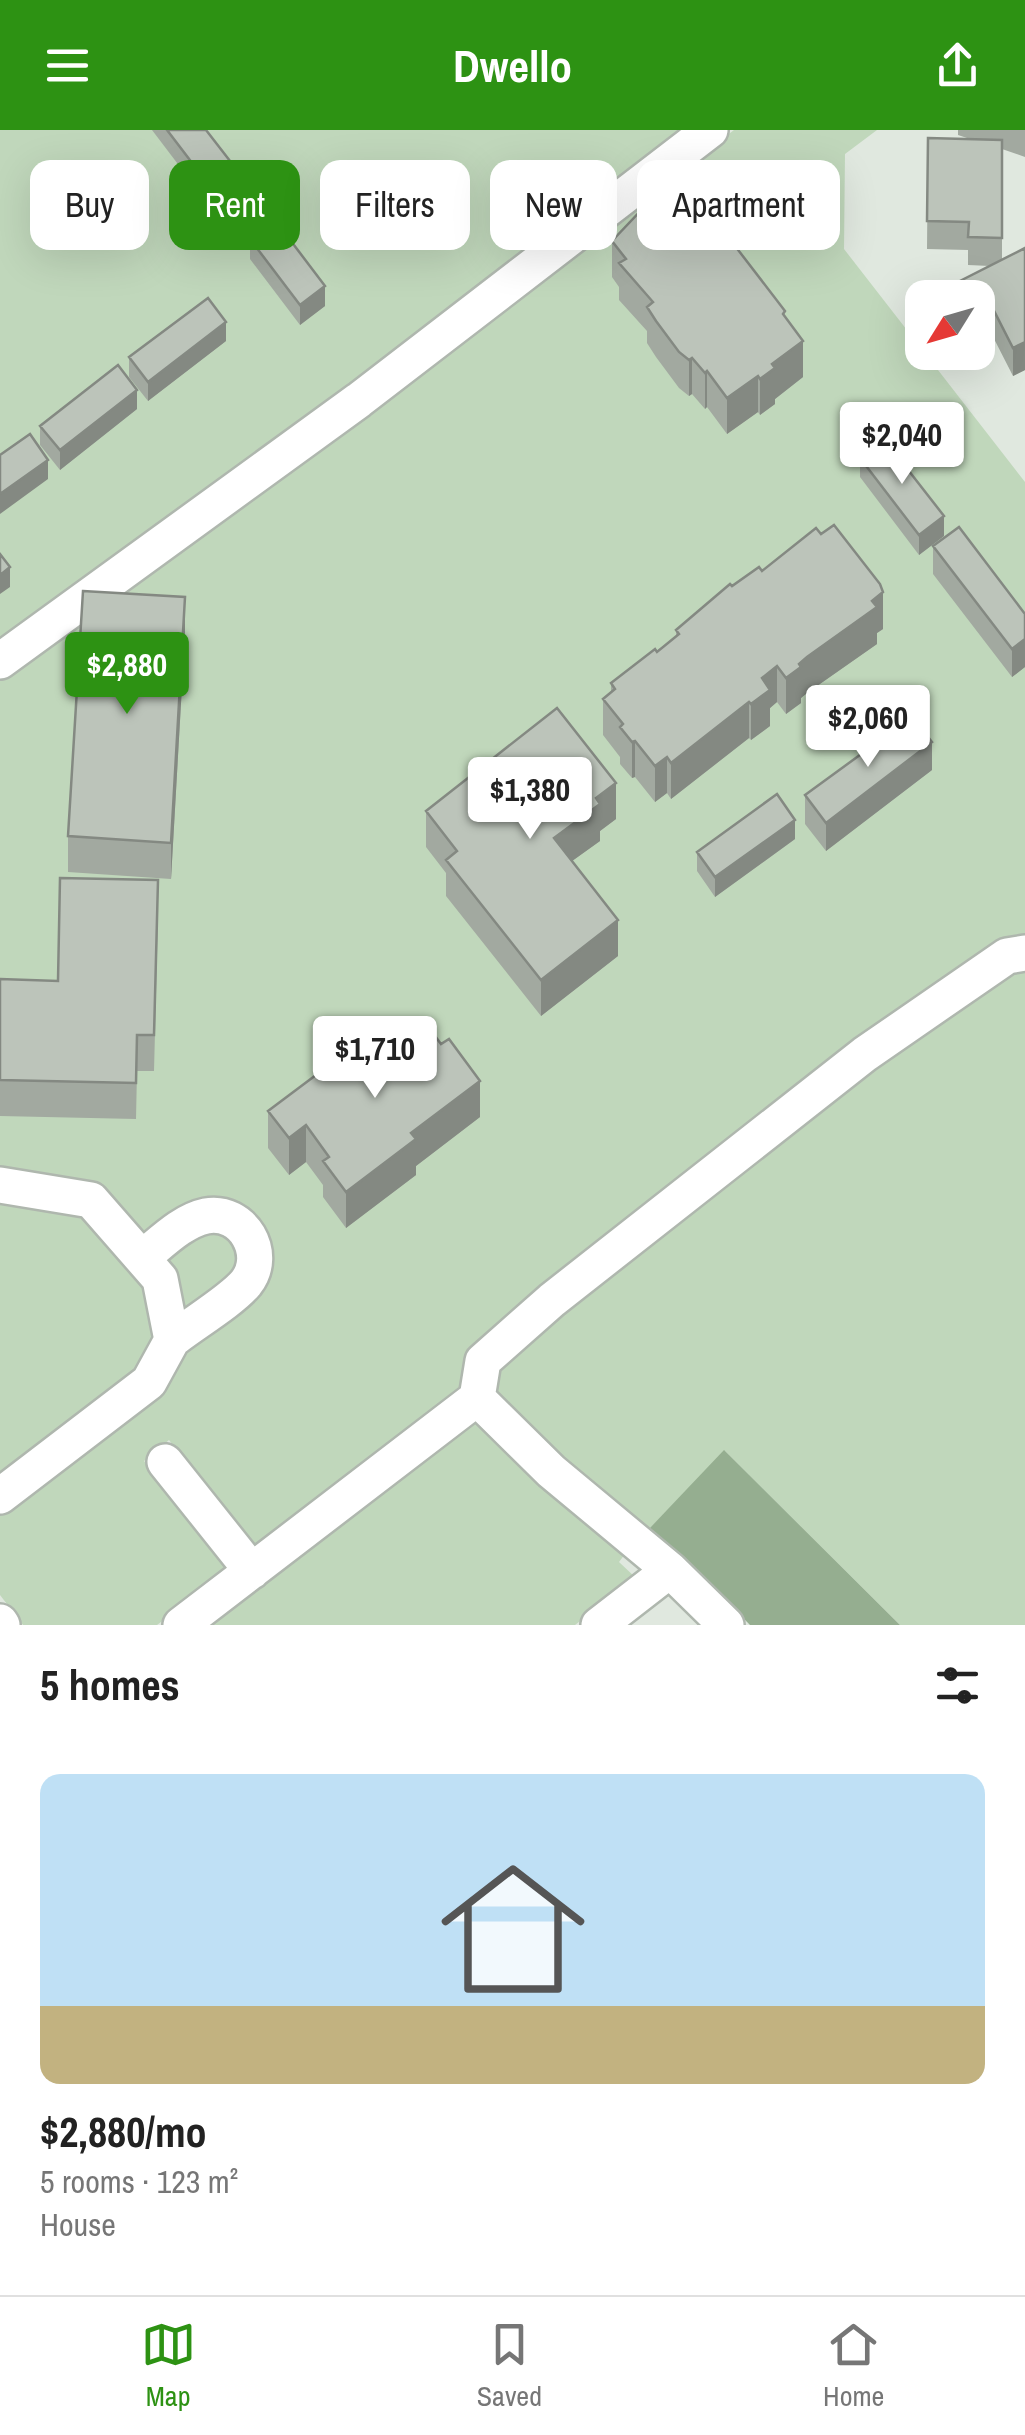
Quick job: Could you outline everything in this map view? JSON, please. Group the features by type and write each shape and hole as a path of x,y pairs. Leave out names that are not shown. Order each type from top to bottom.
{"street":[{"path":"0,661 358,400 710,130"},
{"path":"181,1625 477,1398 483,1361 552,1300 866,1054 1007,956 1025,953"},
{"path":"0,1186 91,1200 160,1279 172,1340"},
{"path":"0,1496 148,1382 172,1340 246,1283 256,1264 254,1245 242,1225 224,1216 210,1215 190,1221 142,1258"},
{"path":"477,1398 551,1472 670,1570 726,1625"},
{"path":"166,1462 252,1571"},
{"path":"599,1625 670,1570"}],"shaded area":[{"path":"0,130 685,130 646,160 637,160 637,167 617,182 617,160 490,160 490,250 529,250 349,388 0,643"},
{"path":"734,130 877,130 845,154 844,249 905,328 905,370 938,370 1025,482 1025,1625 900,1625 725,1451 648,1530 563,1460 489,1387 256,1549 169,1440 144,1461 230,1570 157,1625 23,1625 0,1595 0,1513 185,1346 104,1189 0,1170 0,679 367,411 577,250 617,250 617,220 637,204 637,250 840,250 840,160 695,160"},
{"path":"0,1201 82,1214 145,1287 155,1339 136,1373 0,1479"},
{"path":"474,1419 625,1554 619,1562 636,1578 575,1625 206,1625"},
{"path":"724,1450 900,1625 750,1625 674,1548 648,1530"}],"building":[{"path":"167,130 206,130 229,160 190,160"},
{"path":"928,138 1002,140 1002,238 968,237 969,222 927,221"},
{"path":"637,215 637,250 738,250 803,341 772,364 775,368 727,398 707,371 679,352 656,321 647,307 653,302 619,263 626,259 617,247 617,236"},
{"path":"1025,248 1025,342 1013,348 995,313 995,280 962,280"},
{"path":"258,250 298,250 325,286 300,305"},
{"path":"208,298 226,322 148,382 129,357"},
{"path":"118,365 137,390 60,450 40,426"},
{"path":"30,434 48,460 0,494 0,455"},
{"path":"884,439 944,516 919,535 860,458"},
{"path":"834,525 880,584 883,592 872,601 877,607 807,657 786,678 777,666 762,678 770,690 671,763 667,757 655,766 620,727 623,724 603,699 615,689 611,683 679,634 676,630 730,584 759,567 762,571 816,528 821,534"},
{"path":"959,527 1025,614 1025,639 1012,649 933,546"},
{"path":"0,554 10,567 0,575"},
{"path":"83,591 185,597 171,843 68,836"},
{"path":"557,708 616,783 596,798 600,804 554,838 618,920 541,980 446,860 457,851 426,811"},
{"path":"912,717 932,742 826,823 805,795"},
{"path":"777,794 795,820 715,877 697,852"},
{"path":"60,878 158,880 154,1035 137,1035 136,1083 0,1080 0,979 58,981"},
{"path":"429,1028 441,1044 449,1039 480,1081 411,1133 416,1139 346,1192 323,1161 329,1157 306,1125 289,1138 268,1111 376,1030 395,1054"}]}
